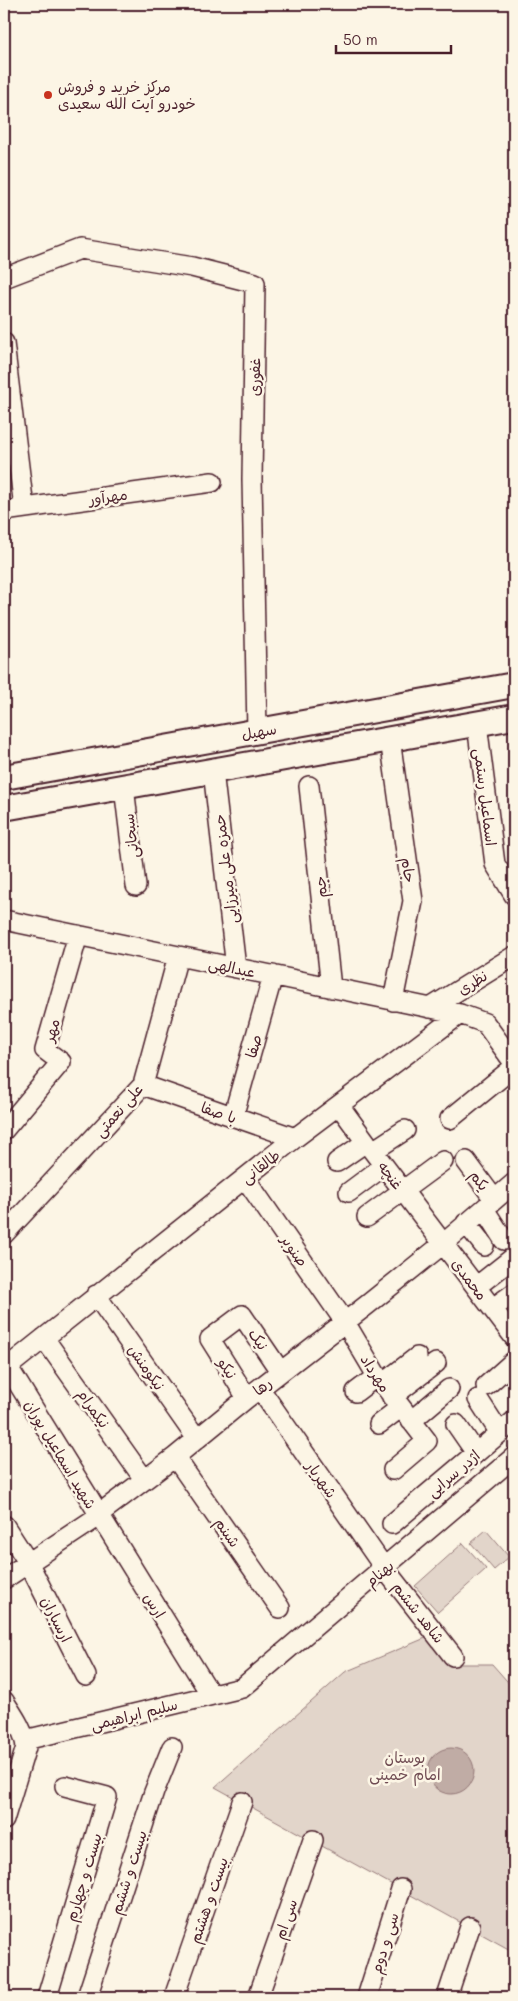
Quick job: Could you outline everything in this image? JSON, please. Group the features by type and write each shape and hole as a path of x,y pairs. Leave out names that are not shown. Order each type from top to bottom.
{"main road":[{"name":"سهیل","path":"4,777 514,684"},
{"name":"سهیل","path":"4,808 514,717"}],"street":[{"name":"غفوری","path":"4,278 80,249 192,267 255,283 252,479 257,731"},
{"path":"4,343 24,508"},
{"name":"مهرآور","path":"4,511 212,482"},
{"name":"اسماعیل رستمی","path":"477,724 495,864 514,895"},
{"name":"جام","path":"390,739 413,901 393,1000"},
{"name":"حمزه علی میرزایی","path":"213,771 236,968"},
{"name":"جم","path":"308,786 331,988"},
{"name":"سبحانی","path":"124,787 136,886"},
{"name":"عبدالهی","path":"4,920 460,1014"},
{"name":"مهر","path":"4,1130 61,1062 46,1050 78,935"},
{"name":"علی نعمتی","path":"4,1234 143,1085 178,956"},
{"name":"نظری","path":"430,1008 514,956"},
{"name":"صفا","path":"233,1117 273,976"},
{"path":"450,1119 514,1065 485,1023 460,1014"},
{"name":"طالقانی","path":"6,1369 96,1295 296,1138 460,1014"},
{"name":"با صفا","path":"143,1085 296,1138"},
{"name":"غنچه","path":"340,1105 369,1147 444,1244"},
{"path":"337,1162 405,1130"},
{"path":"367,1217 443,1161"},
{"name":"یکم","path":"466,1161 489,1204 504,1240"},
{"path":"349,1192 384,1166"},
{"name":"صنوبر","path":"245,1178 345,1322"},
{"name":"رها","path":"4,1579 99,1516 144,1479 176,1457 280,1371 444,1244 514,1183"},
{"path":"466,1223 484,1246"},
{"name":"محمدی","path":"444,1244 513,1332"},
{"path":"476,1287 514,1257"},
{"path":"493,1308 514,1293"},
{"name":"نیکومنش","path":"96,1295 197,1439"},
{"name":"نیک","path":"210,1339 242,1315 280,1371"},
{"name":"مهرداد","path":"345,1322 392,1397 427,1441 394,1470"},
{"name":"نیکمرام","path":"44,1338 144,1479"},
{"name":"نیکو","path":"210,1339 253,1393"},
{"path":"379,1424 392,1397 418,1357"},
{"path":"507,1427 482,1392 514,1361"},
{"path":"392,1397 436,1363"},
{"name":"شهید اسماعیل پوران","path":"6,1369 99,1516"},
{"path":"356,1392 392,1397 449,1390"},
{"name":"شهریار","path":"253,1393 384,1569"},
{"path":"456,1424 476,1454"},
{"name":"اژدر سرایی","path":"392,1524 507,1427"},
{"name":"شبنم","path":"176,1457 280,1608"},
{"name":"بهنام","path":"242,1688 513,1462"},
{"name":"ارس","path":"99,1516 211,1695"},
{"name":"ارسباران","path":"4,1525 28,1562 86,1676"},
{"name":"شاهد ششم","path":"384,1569 453,1656"},
{"name":"سلیم ابراهیمی","path":"26,1744 242,1688"},
{"path":"4,1701 17,1720 26,1744 4,1820"},
{"name":"بیست و ششم","path":"86,1997 154,1792 172,1747"},
{"name":"بیست و چهارم","path":"47,1997 107,1797 65,1786"},
{"name":"بیست و هشتم","path":"174,1997 242,1802"},
{"name":"سی ام","path":"258,1997 313,1840"},
{"name":"سی و دوم","path":"367,1997 401,1889"},
{"path":"447,1997 470,1927"}],"green space":[{"path":"486,1530 509,1557 494,1570 471,1543"},
{"path":"463,1543 486,1569 438,1612 415,1586"},
{"name":"بوستان امام خمینی","path":"430,1636 453,1664 492,1664 514,1689 514,1952 215,1787 345,1672"}],"shaded area":[{"path":"446,1748 456,1748 470,1758 474,1771 470,1784 464,1790 456,1794 446,1794 432,1784 428,1776 428,1766 438,1752"}],"place":[{"name":"مرکز خرید و فروش خودرو آیت الله سعیدی","path":"48,95"}]}
